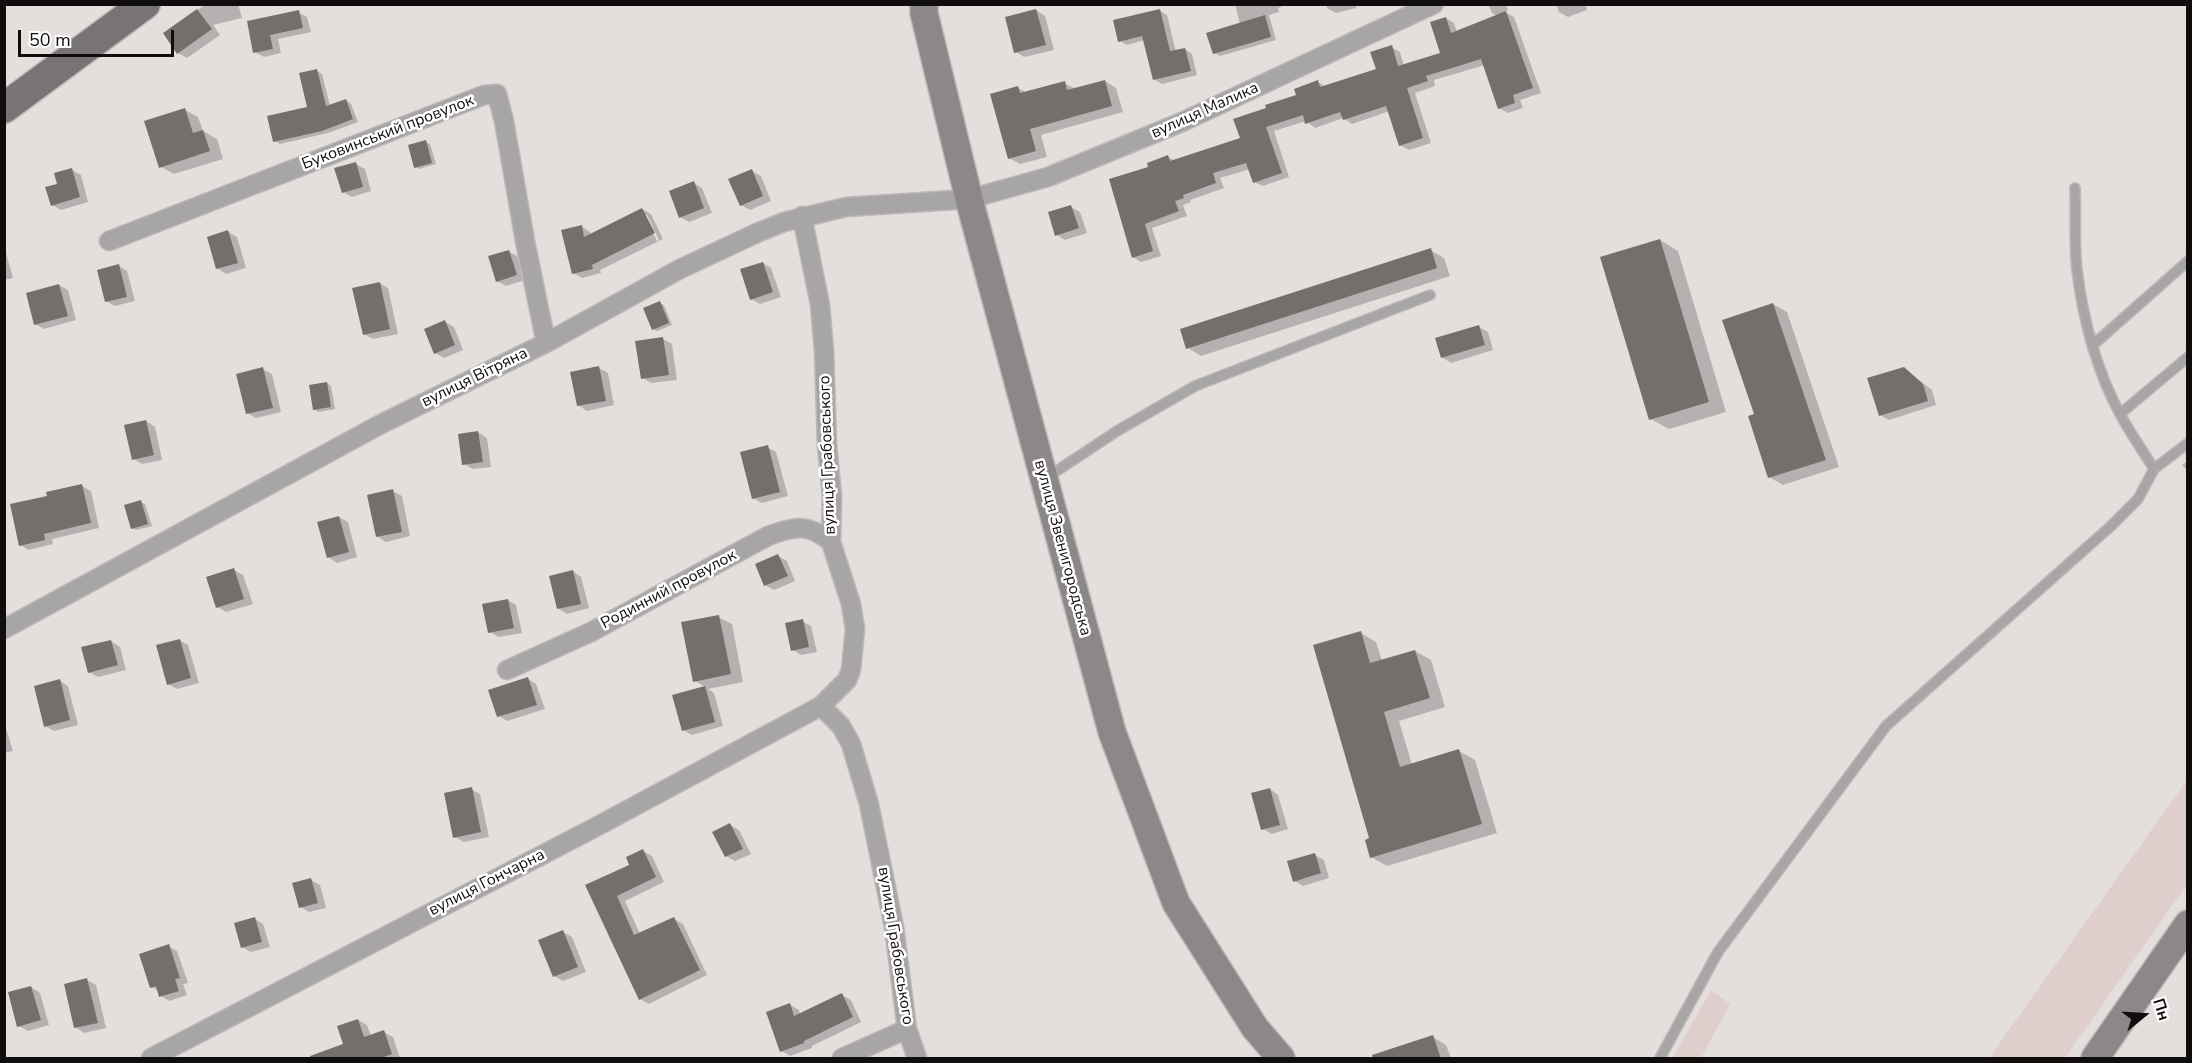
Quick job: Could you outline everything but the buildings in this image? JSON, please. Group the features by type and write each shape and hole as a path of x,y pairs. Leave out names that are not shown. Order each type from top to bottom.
{"main road":[{"path":"4,108 145,4"}],"street":[{"name":"вулиця Звенигородська","path":"924,4 969,199 1112,732 1176,903 1255,1028 1281,1059"},
{"name":"вулиця Малика","path":"969,199 1048,177 1172,126 1434,4"},
{"name":"Буковинський провулок","path":"109,241 494,93 500,98 525,241 546,343"},
{"name":"вулиця Вітряна","path":"4,629 381,424 546,343 688,265 759,232 802,216 846,207 969,199"},
{"name":"вулиця Грабовського","path":"802,216 820,305 826,391 826,445 832,496 831,542 851,604 855,644 847,680 821,706 841,726 850,744 869,804 894,927 907,1029 917,1059"},
{"name":"Родинний провулок","path":"507,670 591,632 780,532 803,528 817,531 831,542"},
{"name":"вулиця Гончарна","path":"151,1059 603,823 821,706"},
{"path":"2095,1059 2187,924"},
{"path":"842,1059 907,1029"}],"lane":[{"path":"2075,188 2077,268 2083,308 2093,345 2120,414 2154,469"},
{"path":"2093,345 2187,261"},
{"path":"1044,480 1117,431 1195,387 1430,295"},
{"path":"2120,414 2187,357"},
{"path":"1659,1059 1718,952 1886,726 2111,526 2138,499 2154,469 2187,443"}],"shaded area":[{"path":"2187,780 2187,884 2065,1058 1989,1058"},
{"path":"1711,990 1730,1004 1701,1058 1673,1058"}]}
